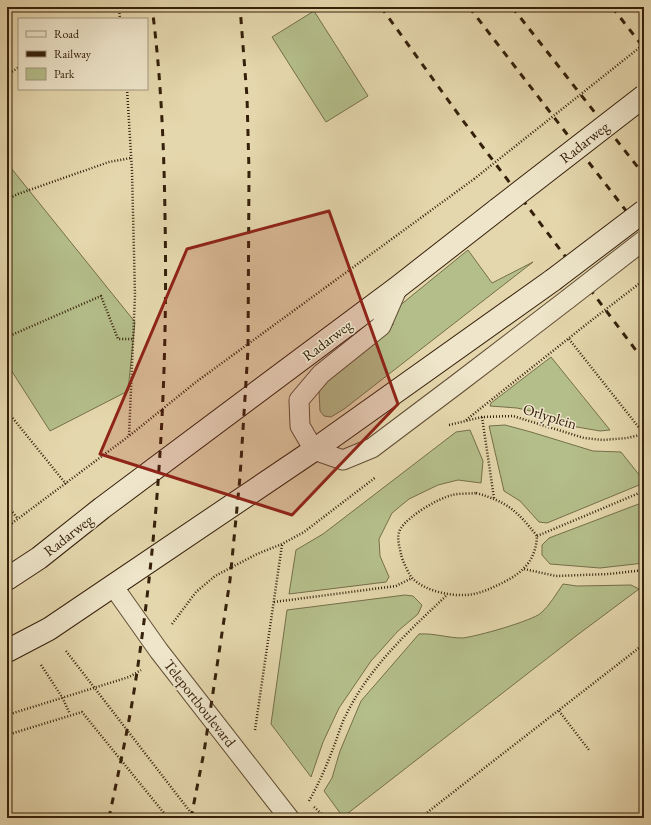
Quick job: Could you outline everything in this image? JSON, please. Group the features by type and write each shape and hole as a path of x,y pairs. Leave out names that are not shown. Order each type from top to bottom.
{"street":[{"name":"Radarweg","path":"7,579 39,558 102,508 398,287 644,96"},
{"path":"7,650 49,629 314,450 554,280 644,211"}],"lane":[{"path":"398,287 381,326 321,374 299,400 300,426 314,450 343,460 372,448 644,240"},
{"name":"Teleportboulevard","path":"113,586 159,651 289,818"}],"path":[{"path":"119,7 120,18"},
{"path":"7,527 129,436 202,378 474,179 644,44"},
{"path":"7,75 18,68"},
{"path":"127,90 132,158 135,295 129,436"},
{"path":"7,199 109,162 132,158"},
{"path":"465,420 644,280"},
{"path":"7,337 101,296 118,339 132,339"},
{"path":"569,339 644,434"},
{"path":"7,412 66,484"},
{"name":"Orlyplein","path":"444,428 465,420 482,417 513,416 590,439 621,439 644,434"},
{"path":"482,417 494,498"},
{"path":"7,716 129,678 145,668 159,651 172,624 196,592 215,576 304,532 379,476"},
{"path":"537,536 644,491"},
{"path":"476,493 494,498 514,509 537,536 536,547 524,569 508,580 488,590 467,595 447,595 427,588 412,578 402,557 398,542 401,528 414,515 433,503 452,495 476,493"},
{"path":"7,505 18,519"},
{"path":"255,730 282,544"},
{"path":"524,569 556,576 609,574 644,570"},
{"path":"274,602 396,586 412,578"},
{"path":"309,801 322,779 345,715 364,683 399,640 447,595"},
{"path":"420,818 644,644"},
{"path":"95,688 196,818"},
{"path":"559,711 589,750"},
{"path":"7,736 82,712 168,818"},
{"path":"304,795 326,818"},
{"path":"118,815 130,818"}],"highlighted area":[{"path":"329,211 398,404 292,515 100,454 187,249"}],"green space":[{"path":"314,11 368,96 326,122 272,37"},
{"path":"7,163 135,322 128,391 50,431 7,362"},
{"path":"468,250 492,283 533,262 344,409 331,417 324,416 320,411 319,390 327,378 393,325 393,311"},
{"path":"551,357 610,430 600,431 571,426 544,414 517,408 490,406 491,403"},
{"path":"505,425 593,451 621,452 644,483 547,523 539,522 520,501 504,491 489,426"},
{"path":"470,430 483,461 481,483 458,480 438,485 409,499 392,513 379,539 380,556 389,577 386,582 289,594 296,550 323,534 456,432"},
{"path":"644,502 644,563 600,568 550,564 542,555 542,545 549,538"},
{"path":"563,584 577,586 631,585 639,589 576,636 343,817 324,791 332,778 340,751 361,701 419,634 462,638 490,632 527,620 544,610"},
{"path":"405,595 413,596 422,605 418,614 398,631 371,661 339,708 323,742 311,777 271,724 287,610"}],"railway":[{"path":"109,818 135,685 150,568 160,451 165,334 165,190 160,85 152,7"},
{"path":"191,818 204,752 230,580 240,477 248,350 249,171 247,97 240,7"},
{"path":"381,7 461,118 644,361"},
{"path":"469,7 644,234"},
{"path":"512,7 644,175"},
{"path":"612,7 644,48"}]}
